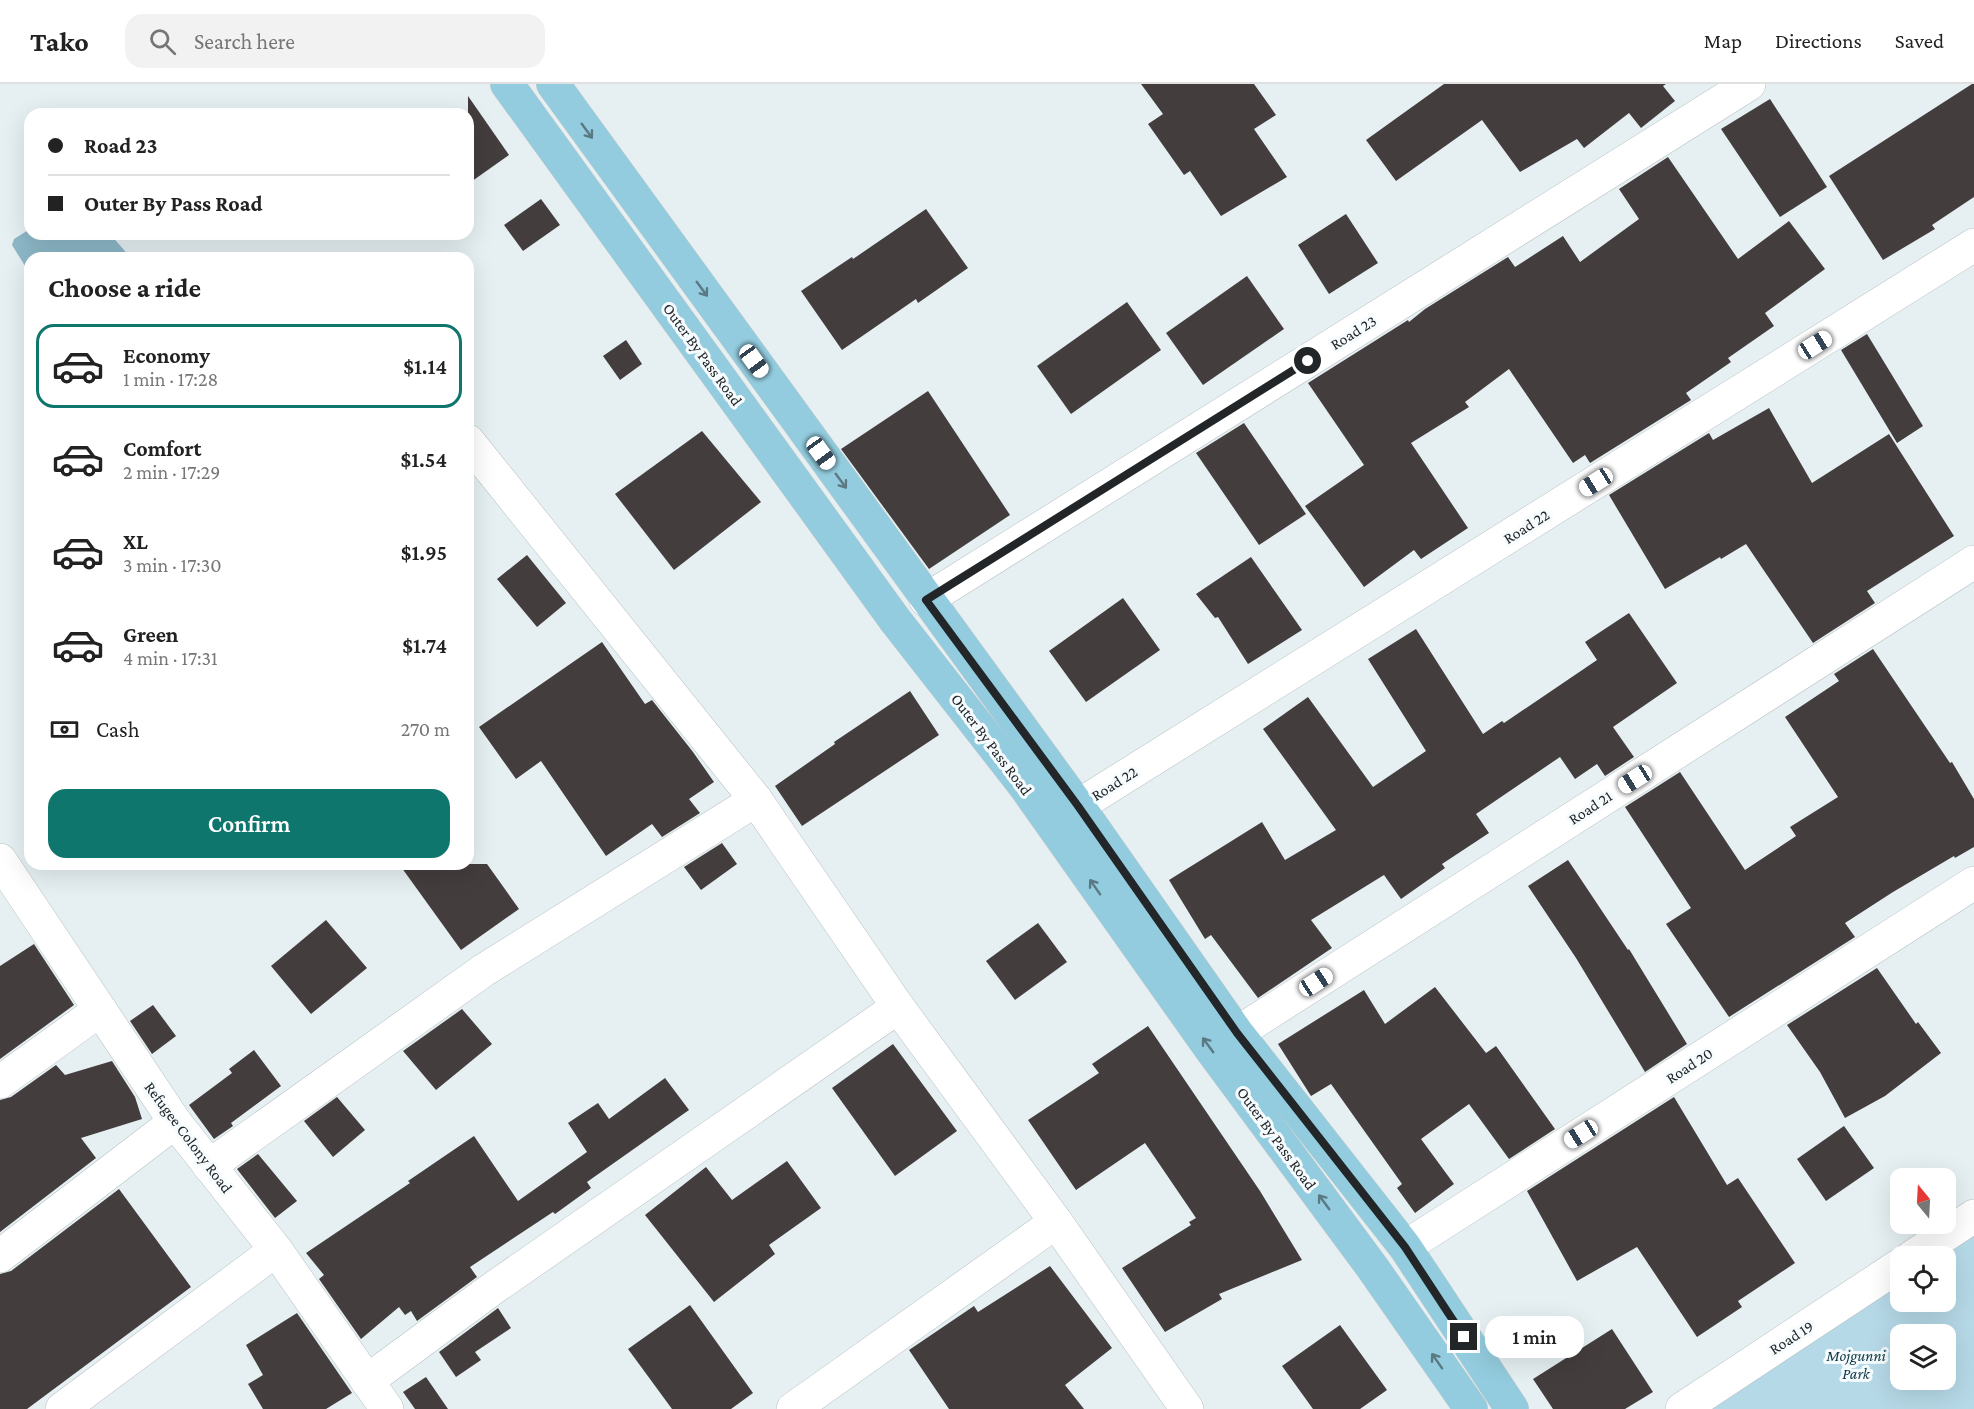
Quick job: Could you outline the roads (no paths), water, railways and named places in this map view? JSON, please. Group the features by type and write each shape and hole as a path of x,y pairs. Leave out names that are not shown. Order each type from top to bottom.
{"main road":[{"name":"Outer By Pass Road","path":"507,84 895,620 1024,785 1210,1048 1372,1267 1471,1409"},
{"name":"Outer By Pass Road","path":"553,84 1078,806 1237,1033 1405,1247 1512,1409"}],"street":[{"name":"Road 23","path":"926,600 1749,84"},
{"name":"Road 22","path":"1078,806 1974,245"},
{"path":"474,448 756,800 898,1008 1056,1222 1187,1409"},
{"name":"Road 21","path":"1237,1033 1974,562"},
{"path":"209,1166 484,970 756,800"},
{"name":"Refugee Colony Road","path":"0,860 175,1122 276,1250 387,1409"},
{"name":"Road 20","path":"1405,1247 1974,883"},
{"path":"367,1381 492,1289 898,1008"},
{"path":"0,1082 100,1010"},
{"path":"0,1256 175,1122"},
{"path":"1929,1246 1974,1216"},
{"path":"793,1409 1056,1222"},
{"path":"62,1409 276,1250"},
{"name":"Road 19","path":"1682,1409 1890,1272"}],"park label":[{"name":"Mojgunni Park","path":"1856,1364"}]}
